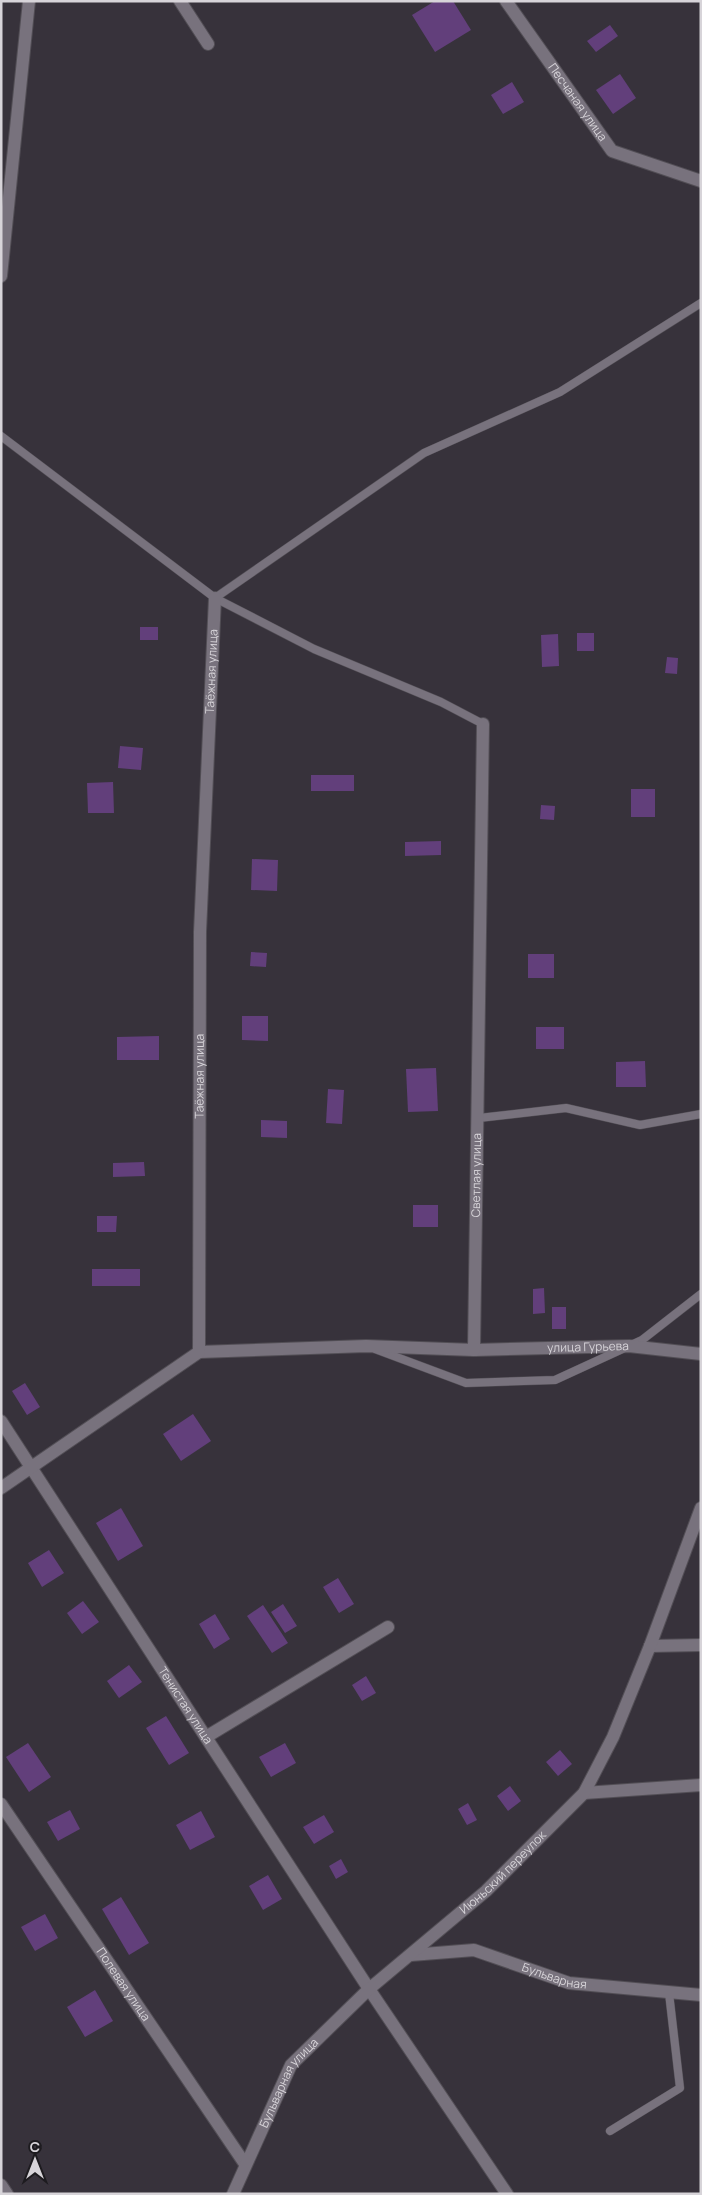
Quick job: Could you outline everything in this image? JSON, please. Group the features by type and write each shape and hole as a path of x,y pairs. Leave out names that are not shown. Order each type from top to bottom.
{"street":[{"path":"1,276 29,1"},
{"path":"180,1 208,44"},
{"name":"Песчаная улица","path":"506,1 612,151 701,182"},
{"name":"Таёжная улица","path":"199,1352 200,932 215,598"},
{"name":"Светлая улица","path":"474,1350 484,724"},
{"path":"1,1488 199,1352 366,1346 474,1350"},
{"name":"улица Гурьева","path":"474,1350 629,1346 701,1354"},
{"name":"Тенистая улица","path":"1,1421 368,1989 507,2194"},
{"name":"Июньский переулок","path":"368,1989 486,1891 584,1793 613,1737 650,1646 701,1508"},
{"path":"206,1737 388,1628"},
{"path":"650,1646 701,1645"},
{"path":"584,1793 701,1785"},
{"name":"Полевая улица","path":"1,1804 245,2164"},
{"name":"Бульварная","path":"411,1955 474,1950 569,1983 701,1995"},
{"name":"Бульварная улица","path":"233,2194 291,2066 368,1989"},
{"path":"1,2185 7,2194"}],"lane":[{"path":"215,598 424,453 560,392 701,303"},
{"path":"1,436 215,598 314,649 441,702 484,724"},
{"path":"479,1118 566,1108 640,1124 701,1114"},
{"path":"366,1346 466,1383 555,1380 642,1340 701,1294"},
{"path":"610,2131 680,2088 669,1993"}],"building":[{"path":"435,1 453,1 471,30 435,52 412,15"},
{"path":"610,25 618,36 596,52 587,41"},
{"path":"620,74 636,98 613,114 596,90"},
{"path":"512,82 524,102 503,114 491,95"},
{"path":"140,627 158,627 158,640 140,640"},
{"path":"577,633 594,633 594,651 577,651"},
{"path":"558,634 559,666 542,667 541,635"},
{"path":"667,657 678,658 677,674 665,673"},
{"path":"120,746 143,748 141,770 118,768"},
{"path":"311,775 354,775 354,791 311,791"},
{"path":"113,782 114,813 88,813 87,783"},
{"path":"631,789 655,789 655,817 631,817"},
{"path":"541,805 555,806 554,820 540,819"},
{"path":"441,841 441,855 405,856 405,842"},
{"path":"252,859 278,860 277,891 251,890"},
{"path":"251,952 267,953 266,967 250,966"},
{"path":"528,954 554,954 554,978 528,978"},
{"path":"242,1016 268,1016 268,1041 242,1040"},
{"path":"536,1027 564,1027 564,1049 536,1049"},
{"path":"159,1036 159,1060 117,1060 117,1037"},
{"path":"645,1061 646,1087 616,1087 616,1062"},
{"path":"436,1068 438,1111 408,1112 406,1069"},
{"path":"328,1089 344,1090 342,1124 326,1123"},
{"path":"261,1120 287,1121 287,1138 261,1137"},
{"path":"144,1162 145,1176 113,1177 113,1163"},
{"path":"413,1205 438,1205 438,1227 413,1227"},
{"path":"97,1216 117,1216 116,1232 97,1232"},
{"path":"92,1269 140,1269 140,1286 92,1286"},
{"path":"544,1288 545,1313 533,1314 533,1289"},
{"path":"552,1307 566,1307 566,1329 552,1329"},
{"path":"25,1383 40,1407 27,1415 12,1391"},
{"path":"193,1414 211,1441 181,1461 163,1434"},
{"path":"121,1508 143,1546 118,1561 96,1523"},
{"path":"49,1550 64,1573 42,1587 28,1563"},
{"path":"338,1578 354,1604 339,1613 323,1587"},
{"path":"83,1601 99,1622 82,1634 67,1613"},
{"path":"283,1604 297,1626 285,1633 271,1612"},
{"path":"263,1605 288,1643 272,1653 247,1616"},
{"path":"215,1614 230,1639 214,1649 199,1624"},
{"path":"129,1665 142,1682 119,1698 107,1681"},
{"path":"366,1676 376,1693 362,1701 352,1685"},
{"path":"166,1716 189,1753 169,1765 146,1728"},
{"path":"28,1743 51,1777 29,1792 6,1757"},
{"path":"285,1743 296,1763 271,1777 259,1757"},
{"path":"560,1750 572,1764 558,1776 546,1762"},
{"path":"510,1786 521,1801 508,1811 497,1796"},
{"path":"468,1803 477,1820 467,1825 458,1809"},
{"path":"70,1810 80,1829 58,1841 47,1822"},
{"path":"201,1811 215,1837 190,1850 176,1825"},
{"path":"324,1815 334,1832 314,1844 303,1827"},
{"path":"341,1859 348,1872 336,1879 329,1866"},
{"path":"268,1875 282,1899 263,1910 249,1886"},
{"path":"121,1897 149,1943 129,1955 102,1909"},
{"path":"45,1914 58,1938 35,1951 21,1927"},
{"path":"95,1990 113,2021 85,2037 67,2007"}]}
